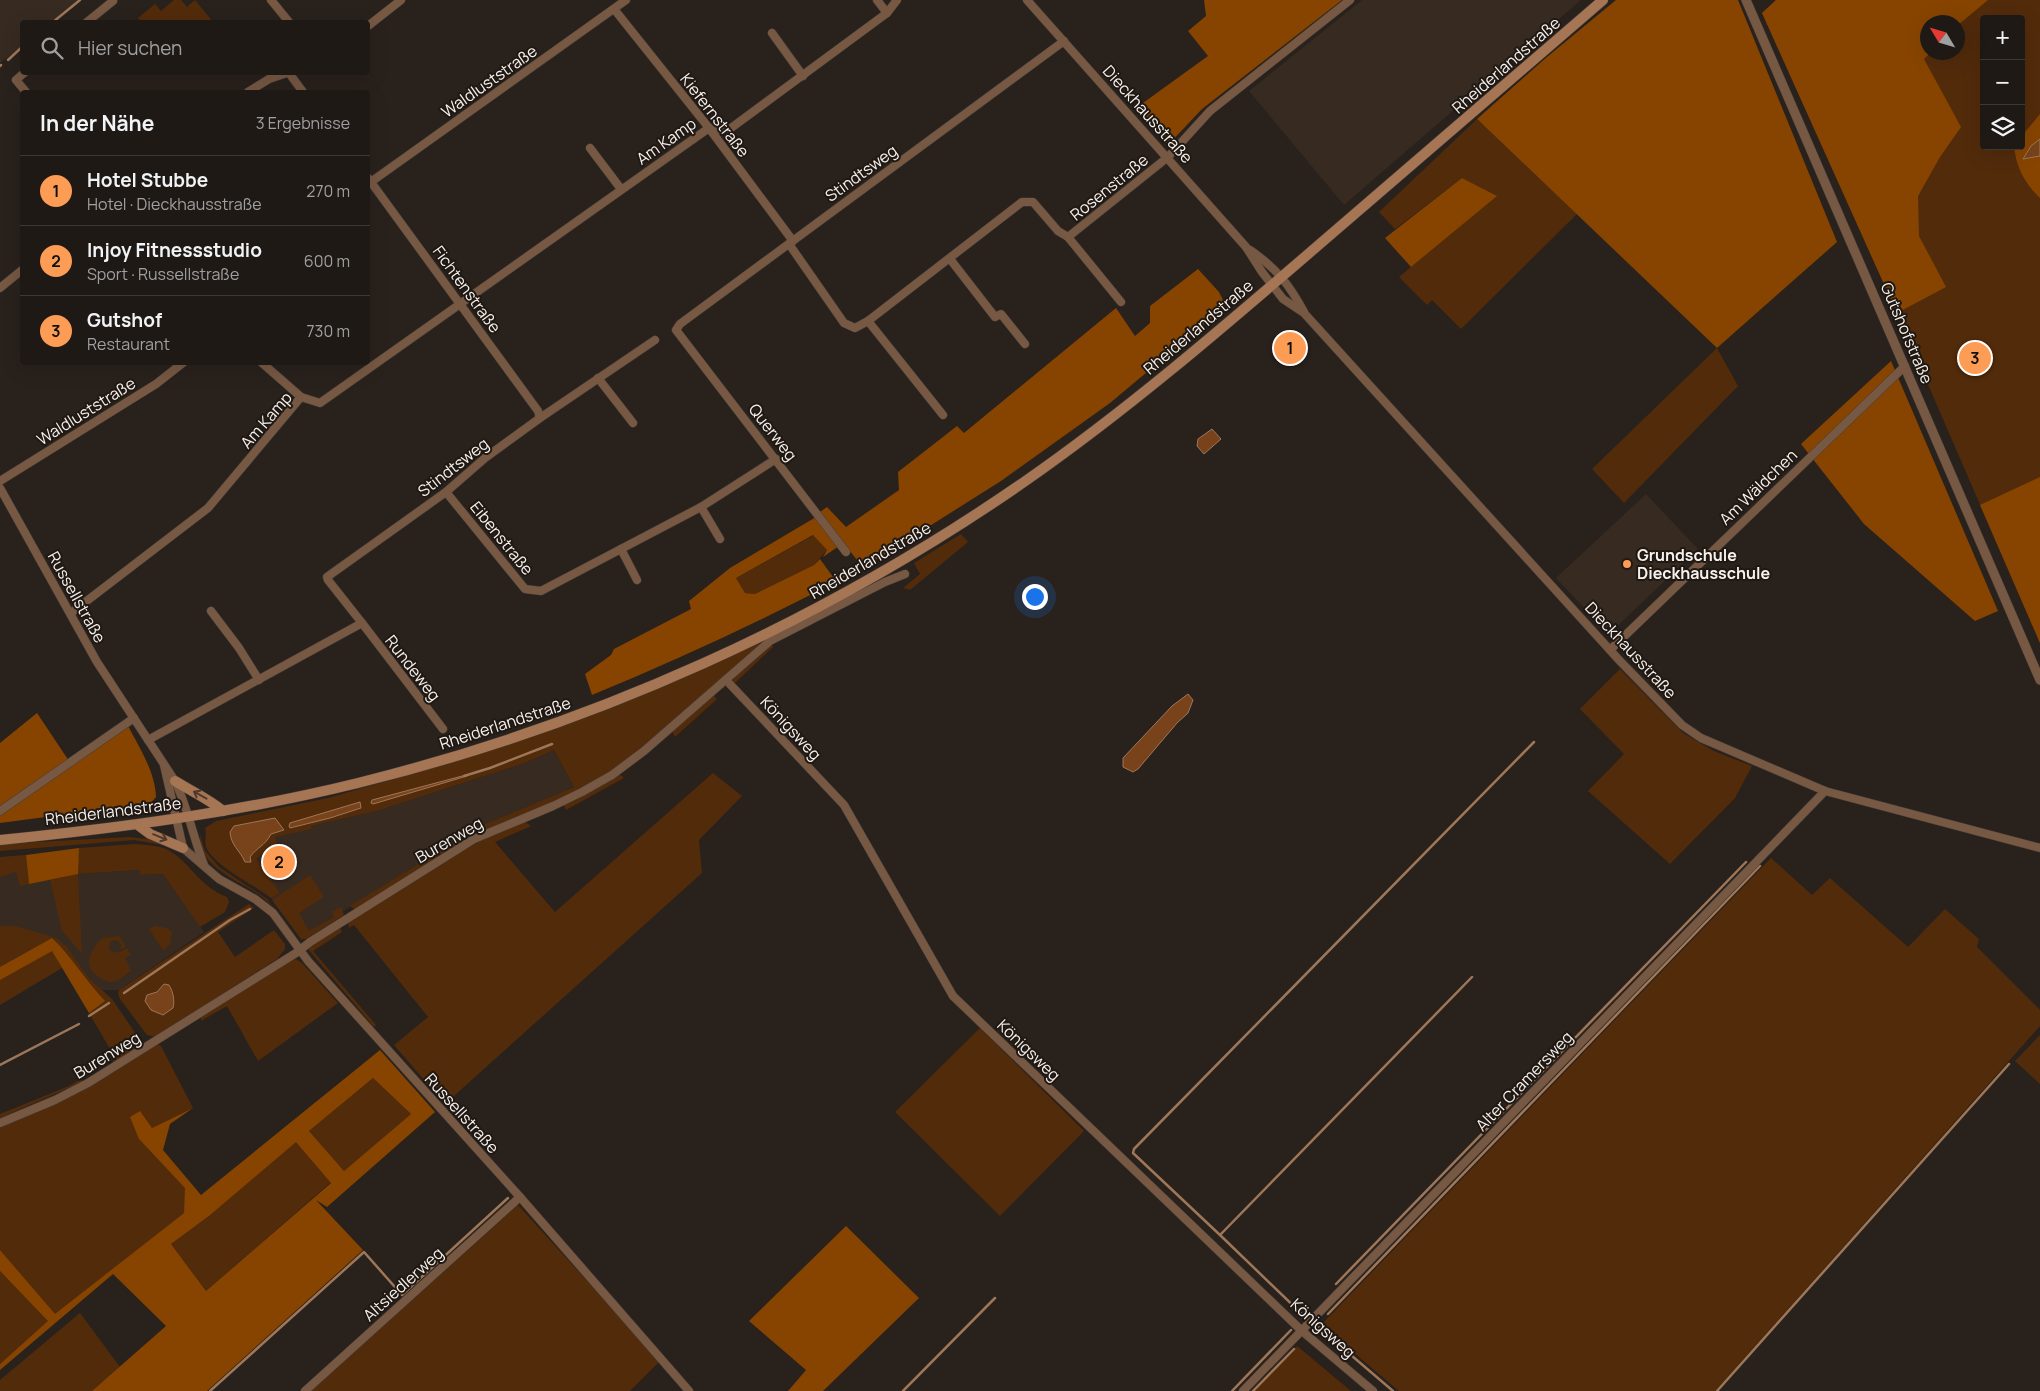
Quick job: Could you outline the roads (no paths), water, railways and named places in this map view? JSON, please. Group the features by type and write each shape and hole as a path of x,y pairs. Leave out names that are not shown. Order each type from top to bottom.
{"main road":[{"name":"Rheiderlandstraße","path":"0,840 138,825 223,811 358,783 461,754 554,725 613,703 732,651 812,611 933,542 1025,481 1132,402 1272,286 1603,0"},
{"path":"175,781 201,797 214,802 223,811"},
{"path":"138,825 150,834 183,848"}],"street":[{"path":"89,20 112,0"},
{"path":"271,0 287,20"},
{"path":"370,24 402,0"},
{"name":"Waldluststraße","path":"370,180 626,0"},
{"path":"877,0 887,13"},
{"name":"Am Kamp","path":"71,613 208,508 301,397 320,403 709,128 727,131 887,13 897,0"},
{"name":"Dieckhausstraße","path":"1027,0 1246,247 1283,299 1304,313"},
{"name":"Rosenstraße","path":"1068,238 1168,157 1210,112 1350,0"},
{"name":"Gutshofstraße","path":"1746,0 2040,680"},
{"name":"Kiefernstraße","path":"614,9 709,128 791,242"},
{"path":"772,33 803,76"},
{"name":"Stindtsweg","path":"676,330 680,324 1064,41"},
{"path":"21,75 16,80 24,90"},
{"path":"251,90 269,79 283,75"},
{"path":"291,75 302,90"},
{"path":"590,148 621,189"},
{"name":"Fichtenstraße","path":"370,184 460,303 538,411 540,418"},
{"name":"Rosenstraße","path":"868,321 1022,202 1033,202 1058,231 1068,238 1121,302"},
{"path":"791,242 844,323 855,328 868,321 943,416"},
{"name":"Dieckhausstraße","path":"1246,247 1270,264 1282,277 1304,313 1610,650 1682,725 1722,749 1825,791 2040,848"},
{"path":"950,259 995,317 1002,314 1025,344"},
{"path":"0,288 20,272"},
{"name":"Querweg","path":"676,330 846,552"},
{"name":"Stindtsweg","path":"328,580 327,577 446,492 485,458 655,340"},
{"name":"Waldluststraße","path":"0,481 156,384 180,365"},
{"path":"264,365 301,397"},
{"name":"Am Wäldchen","path":"1610,650 1905,366"},
{"path":"598,378 633,423"},
{"name":"Eibenstraße","path":"446,492 525,589 541,591 701,507 776,459"},
{"name":"Russellstraße","path":"0,488 97,662 175,781 189,817 195,843 204,867"},
{"path":"701,507 720,539"},
{"path":"621,549 637,580"},
{"name":"Burenweg","path":"0,1123 88,1084 474,838 553,806 612,775 644,751 770,641 885,582 905,574"},
{"name":"Rundeweg","path":"328,580 443,728"},
{"path":"210,611 239,648 259,680"},
{"path":"148,740 362,624"},
{"name":"Königsweg","path":"726,680 844,805 952,996 1302,1331 1373,1391"},
{"path":"0,811 134,718"},
{"name":"Russellstraße","path":"164,766 183,848 218,879 264,905 273,913 300,950 520,1197 689,1391"},
{"name":"Alter Cramersweg","path":"1244,1391 1825,791"},
{"name":"Altsiedlerweg","path":"305,1391 520,1197"}],"waterway":[{"path":"55,20 80,0"},
{"path":"8,60 20,49"},
{"path":"1220,1235 1133,1153 1134,1149 1534,742"},
{"path":"464,776 552,744"},
{"path":"1336,1284 1746,862"},
{"path":"1328,1314 1760,866"},
{"path":"124,993 230,920 250,909"},
{"path":"1305,1317 1220,1235 1472,977"},
{"path":"89,1016 109,1003"},
{"path":"0,1065 79,1024"},
{"path":"1717,1391 2009,1064"},
{"path":"210,1391 364,1252 402,1295 508,1198"},
{"path":"903,1391 995,1298"},
{"path":"1317,1326 1393,1391"},
{"path":"1232,1391 1291,1330"},
{"path":"1253,1391 1294,1349"}],"place":[{"name":"Hotel Stubbe","path":"1290,348"},
{"name":"Gutshof","path":"1975,358"},
{"name":"Grundschule Dieckhausschule","path":"1627,564"},
{"name":"Injoy Fitnessstudio","path":"279,862"}]}
